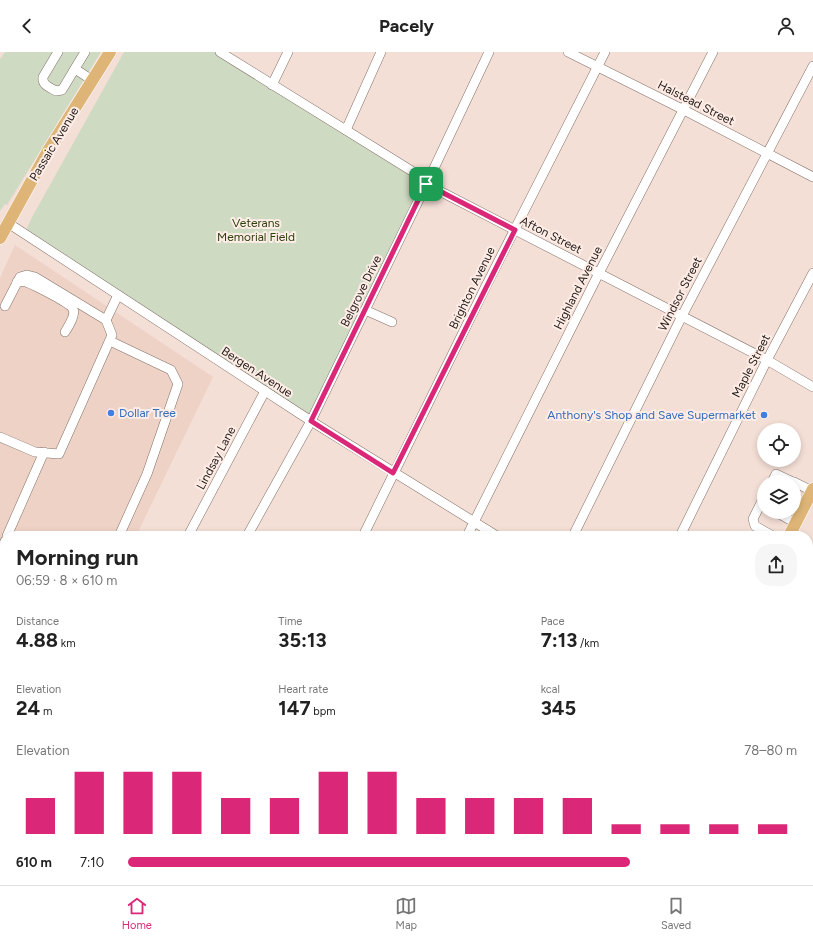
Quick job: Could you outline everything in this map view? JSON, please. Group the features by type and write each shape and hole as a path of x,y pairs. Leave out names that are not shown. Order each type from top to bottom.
{"main road":[{"name":"Passaic Avenue","path":"2,232 48,151 110,52"},
{"path":"792,531 812,490"}],"street":[{"path":"58,52 43,77 44,84 56,92 62,90 85,52"},
{"name":"Afton Street","path":"220,52 346,130 427,183 767,360 813,387"},
{"path":"272,84 288,52"},
{"path":"346,130 381,52"},
{"name":"Belgrove Drive","path":"250,531 311,421 489,52"},
{"name":"Halstead Street","path":"568,52 813,177"},
{"name":"Brighton Avenue","path":"365,531 393,473 605,52"},
{"name":"Highland Avenue","path":"470,531 682,109 713,52"},
{"name":"Windsor Street","path":"575,531 682,316 813,66"},
{"path":"75,69 92,80"},
{"name":"Bergen Avenue","path":"2,232 118,295 311,421 489,531"},
{"name":"Maple Street","path":"682,531 767,360 813,273"},
{"path":"0,437 35,452 59,454 112,335 106,320 35,277 27,275 20,277 5,306"},
{"path":"17,282 24,282 43,290 69,305 73,309 73,314 65,332"},
{"path":"106,320 118,295"},
{"path":"365,310 392,322"},
{"path":"110,341 171,370 178,384 147,474 121,531"},
{"name":"Lindsay Lane","path":"191,531 265,391"},
{"path":"9,531 44,452"},
{"path":"801,485 812,490"},
{"path":"757,513 753,520 755,526 764,531"},
{"path":"789,519 796,523"}],"shaded area":[{"path":"15,245 213,377 138,531 0,531 0,278"}],"green space":[{"path":"5,52 101,52 7,205 5,204 0,211 0,59"},
{"name":"Veterans Memorial Field","path":"124,52 219,52 426,179 310,425 24,235 31,219"}],"place":[{"name":"Dollar Tree","path":"111,413"},
{"name":"Anthony's Shop and Save Supermarket","path":"764,415"}],"route":[{"path":"426,184 515,230 393,473 311,421 426,184"}]}
